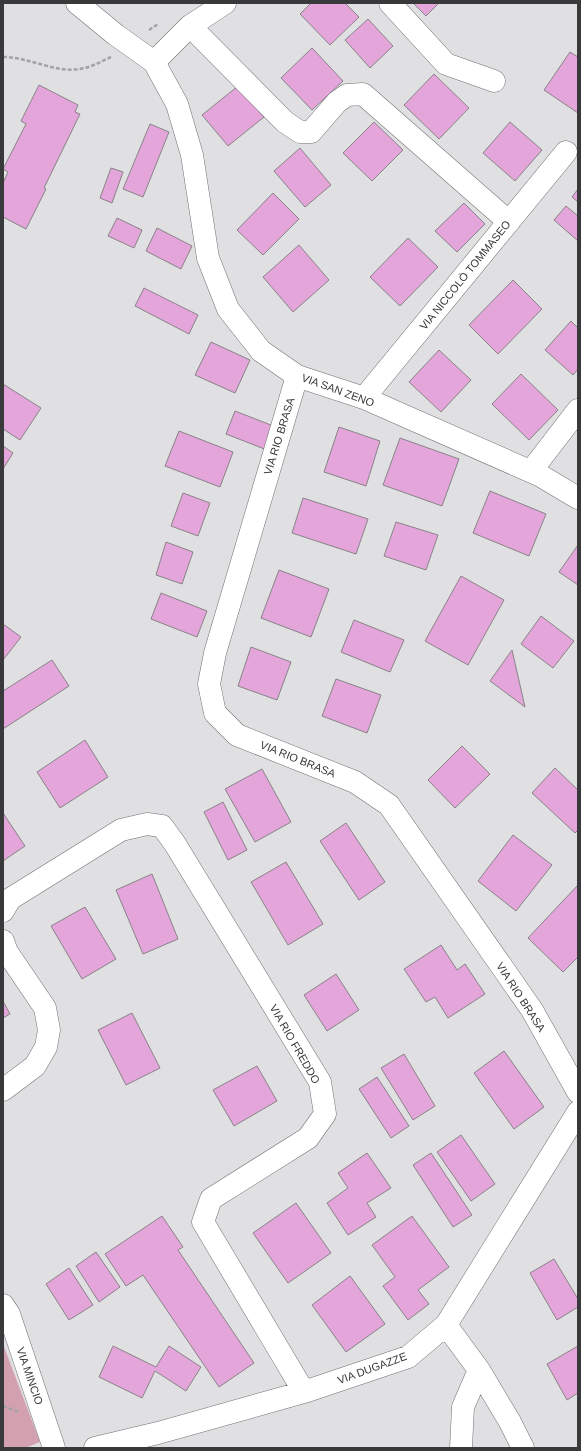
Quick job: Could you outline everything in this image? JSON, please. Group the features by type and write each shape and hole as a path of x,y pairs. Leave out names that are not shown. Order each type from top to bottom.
{"street":[{"path":"77,3 116,35 154,62 190,26 225,3"},
{"path":"390,3 446,64 494,81"},
{"path":"190,26 285,122 300,132 311,132 337,102 347,94 363,94 509,222"},
{"name":"VIA SAN ZENO","path":"154,62 177,104 192,155 208,258 228,309 261,351 297,376 364,398 531,471 578,498"},
{"name":"VIA NICCOLÒ TOMMASEO","path":"364,398 566,152"},
{"name":"VIA RIO BRASA","path":"297,376 215,653 209,684 214,713 237,735 355,782 389,805 532,1010 578,1092"},
{"path":"531,471 578,410"},
{"name":"VIA RIO FREDDO","path":"3,911 10,900 121,830 147,824 162,826 175,844 320,1082 325,1114 308,1138 211,1199 203,1222 304,1392"},
{"path":"3,941 7,952 46,1008 49,1030 46,1046 35,1066 3,1090"},
{"name":"VIA DUGAZZE","path":"95,1448 158,1433 304,1392 408,1357 446,1325 578,1112"},
{"name":"VIA MINCIO","path":"3,1305 9,1314 54,1448"},
{"path":"446,1325 479,1370 510,1422 523,1448"},
{"path":"462,1448 463,1407 479,1370"}],"path":[{"path":"3,57 14,57 29,60 55,68 78,70 93,66 113,56 128,43"}],"shaded area":[{"path":"3,1344 40,1442 25,1448 4,1448 3,1444"}],"building":[{"path":"311,3 345,3 359,17 330,45 300,14"},
{"path":"413,3 439,3 426,16"},
{"path":"368,19 393,46 370,68 345,40"},
{"path":"312,48 343,81 312,110 281,78"},
{"path":"570,52 578,57 578,113 544,90"},
{"path":"434,74 469,108 439,139 404,105"},
{"path":"39,85 78,105 75,112 80,114 26,229 3,217 3,183 8,172 3,169 26,124 21,121"},
{"path":"238,86 264,117 228,146 202,115"},
{"path":"374,122 403,150 372,181 343,153"},
{"path":"510,122 542,150 515,181 483,153"},
{"path":"150,124 169,132 143,197 123,189"},
{"path":"300,148 331,185 305,207 274,171"},
{"path":"111,168 123,172 112,203 100,198"},
{"path":"578,189 578,202 572,197"},
{"path":"273,193 299,219 263,255 237,230"},
{"path":"464,203 485,224 457,252 435,231"},
{"path":"566,206 578,216 578,241 554,220"},
{"path":"117,218 142,230 134,248 108,236"},
{"path":"157,228 192,246 181,269 146,251"},
{"path":"408,238 438,267 400,306 370,277"},
{"path":"299,245 329,280 293,312 263,277"},
{"path":"513,280 542,309 498,354 469,325"},
{"path":"144,288 198,315 189,334 135,306"},
{"path":"571,321 578,328 578,369 573,375 545,350"},
{"path":"211,342 250,360 235,393 195,375"},
{"path":"439,350 471,380 441,412 409,382"},
{"path":"521,374 558,410 529,440 492,404"},
{"path":"3,384 41,408 20,440 3,429"},
{"path":"235,411 276,427 267,450 226,434"},
{"path":"339,427 380,441 366,486 324,472"},
{"path":"179,431 233,452 220,487 165,466"},
{"path":"400,438 459,459 442,506 383,485"},
{"path":"3,446 13,453 3,469"},
{"path":"490,491 546,514 529,556 473,533"},
{"path":"183,493 210,503 198,536 171,526"},
{"path":"303,498 368,519 356,554 292,533"},
{"path":"396,522 438,535 426,570 384,556"},
{"path":"166,542 193,552 182,584 156,575"},
{"path":"578,545 578,585 559,572"},
{"path":"279,570 329,589 311,637 261,618"},
{"path":"461,576 504,600 468,665 425,641"},
{"path":"161,593 207,611 197,637 151,619"},
{"path":"541,616 574,641 553,668 521,644"},
{"path":"354,620 404,640 390,672 341,652"},
{"path":"3,624 21,637 3,660"},
{"path":"251,647 291,662 277,700 238,686"},
{"path":"512,650 525,707 490,681"},
{"path":"52,660 69,686 3,729 3,691"},
{"path":"336,679 381,695 367,733 322,716"},
{"path":"85,740 108,777 60,808 37,772"},
{"path":"462,746 490,774 455,808 428,780"},
{"path":"555,768 578,790 578,830 575,833 532,793"},
{"path":"262,769 291,822 255,842 225,789"},
{"path":"223,802 247,850 228,860 204,812"},
{"path":"3,813 25,846 3,861"},
{"path":"346,823 385,882 359,900 320,841"},
{"path":"513,835 552,865 516,911 478,881"},
{"path":"286,862 323,924 288,945 251,882"},
{"path":"152,874 178,939 143,954 116,890"},
{"path":"578,885 578,957 563,972 528,938"},
{"path":"85,907 116,959 82,979 51,926"},
{"path":"441,945 457,970 465,964 485,994 448,1018 435,997 426,1002 404,969"},
{"path":"336,974 359,1010 327,1031 304,995"},
{"path":"3,1001 10,1014 3,1018"},
{"path":"132,1013 160,1068 126,1085 98,1030"},
{"path":"504,1051 544,1107 514,1129 474,1073"},
{"path":"404,1054 435,1106 413,1120 381,1068"},
{"path":"257,1066 277,1101 234,1126 213,1090"},
{"path":"377,1077 409,1126 391,1138 359,1089"},
{"path":"461,1135 495,1184 471,1201 437,1152"},
{"path":"367,1153 391,1188 367,1203 376,1217 348,1235 327,1203 348,1188 338,1173"},
{"path":"431,1153 472,1215 453,1227 413,1165"},
{"path":"296,1203 331,1253 288,1283 253,1233"},
{"path":"162,1216 183,1247 178,1250 254,1363 219,1387 143,1275 126,1286 105,1254"},
{"path":"412,1216 449,1267 418,1290 429,1304 408,1320 383,1286 395,1277 372,1245"},
{"path":"96,1252 120,1287 99,1302 76,1266"},
{"path":"554,1259 578,1299 578,1307 557,1320 530,1273"},
{"path":"69,1268 93,1305 69,1320 46,1284"},
{"path":"350,1276 385,1324 346,1352 312,1305"},
{"path":"113,1346 156,1367 169,1346 201,1367 186,1391 155,1371 142,1398 99,1377"},
{"path":"578,1346 578,1393 567,1400 547,1364"}]}
